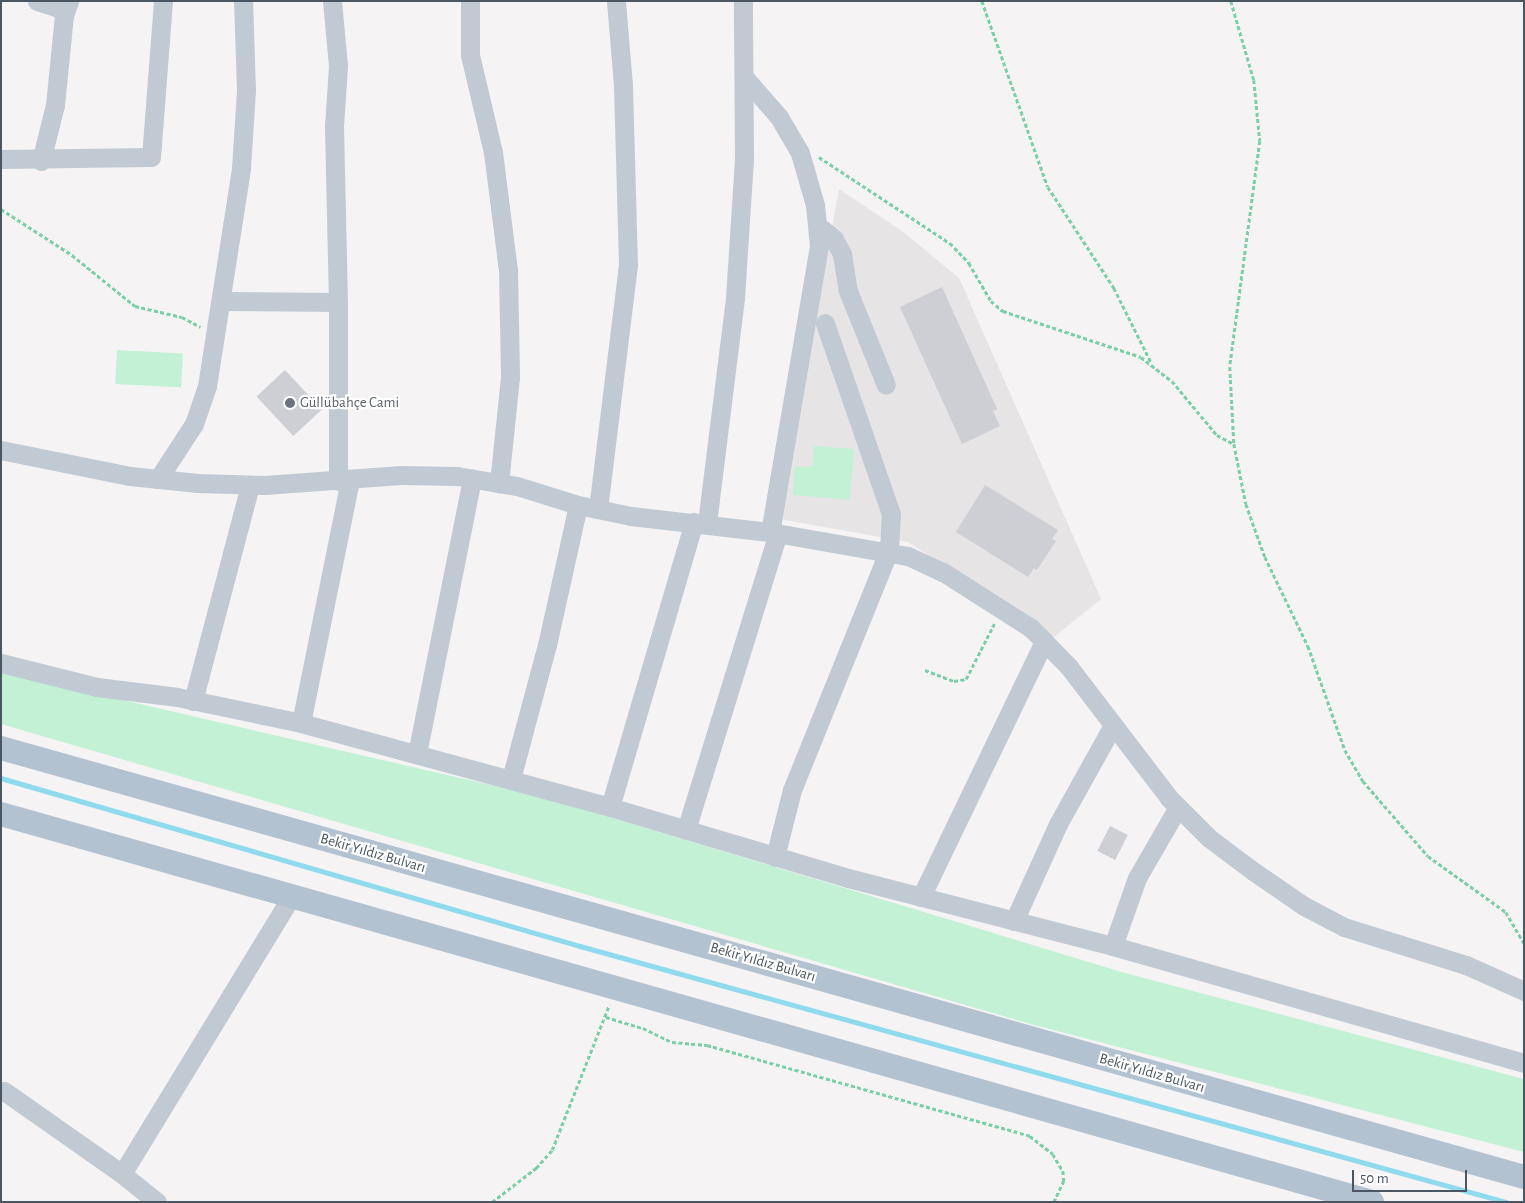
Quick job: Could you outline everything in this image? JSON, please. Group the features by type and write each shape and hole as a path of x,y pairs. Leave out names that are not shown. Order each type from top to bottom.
{"main road":[{"name":"Bekir Yıldız Bulvarı","path":"1,748 1524,1177"},
{"path":"1,814 1372,1202"}],"street":[{"path":"37,1 67,5 55,105 41,161"},
{"path":"1,159 41,161 151,157 163,1"},
{"path":"158,479 199,413 215,339 236,207 244,129 243,1"},
{"path":"301,723 344,481 334,127 338,45 332,1"},
{"path":"470,1 470,55 493,152 508,270 510,377 499,483"},
{"path":"598,509 628,265 616,1"},
{"path":"610,807 701,522 735,298 744,159 745,78 742,1"},
{"path":"686,830 774,532 820,246 811,185 795,143 779,117 745,78"},
{"path":"818,226 830,233 842,254 848,291 886,385"},
{"path":"221,301 338,302"},
{"path":"775,857 792,790 889,550 891,514 825,323"},
{"path":"1,450 158,479 250,485 344,481 401,475 472,478 499,483 598,509 774,532 889,550 943,572 1002,610 1044,641 1178,807 1231,855 1322,916 1366,936 1466,965 1524,991"},
{"path":"418,754 472,478"},
{"path":"193,701 250,485"},
{"path":"511,779 547,645 578,505"},
{"path":"922,897 1044,641"},
{"path":"1,663 97,687 193,701 301,723 511,779 775,857 1113,946 1524,1063"},
{"path":"1014,921 1058,824 1113,725"},
{"path":"1113,946 1137,878 1178,807"},
{"path":"122,1174 292,895"},
{"path":"4,1091 122,1174 157,1202"}],"path":[{"path":"982,1 1048,187 1106,274 1152,364"},
{"path":"1231,1 1254,80 1260,142 1233,337 1230,398 1234,444 1253,526 1308,646 1352,763 1375,798 1418,846 1445,870 1500,906 1514,921 1524,943"},
{"path":"795,143 950,243 969,263 991,301 1003,311 1130,352 1152,364 1172,381 1217,435 1234,444"},
{"path":"1,209 72,255 134,306 191,321 215,339"},
{"path":"925,670 954,681 966,679 1002,610"},
{"path":"492,1202 536,1168 552,1150 606,1017 644,1028 672,1042 707,1045 1030,1136 1053,1154 1063,1171 1064,1181 1054,1202"}],"shaded area":[{"path":"839,189 902,231 959,278 1101,599 1054,637 908,542 780,519"}],"green space":[{"path":"117,350 183,353 181,387 115,384"},
{"path":"814,446 854,449 850,500 793,495 795,466 812,467"},
{"path":"1,672 547,798 1125,973 1524,1079 1524,1152 1034,1025 1,724"}],"building":[{"path":"942,287 997,409 993,411 1000,426 962,444 900,307"},
{"name":"Güllübahçe Cami","path":"285,370 322,409 293,436 256,397"},
{"path":"985,485 1058,530 1052,539 1056,541 1037,570 1034,568 1028,577 956,532"},
{"path":"1110,826 1128,835 1115,860 1097,851"}],"waterway":[{"path":"1,778 580,946 1506,1202"}],"place":[{"name":"Güllübahçe Cami","path":"290,403"}]}
